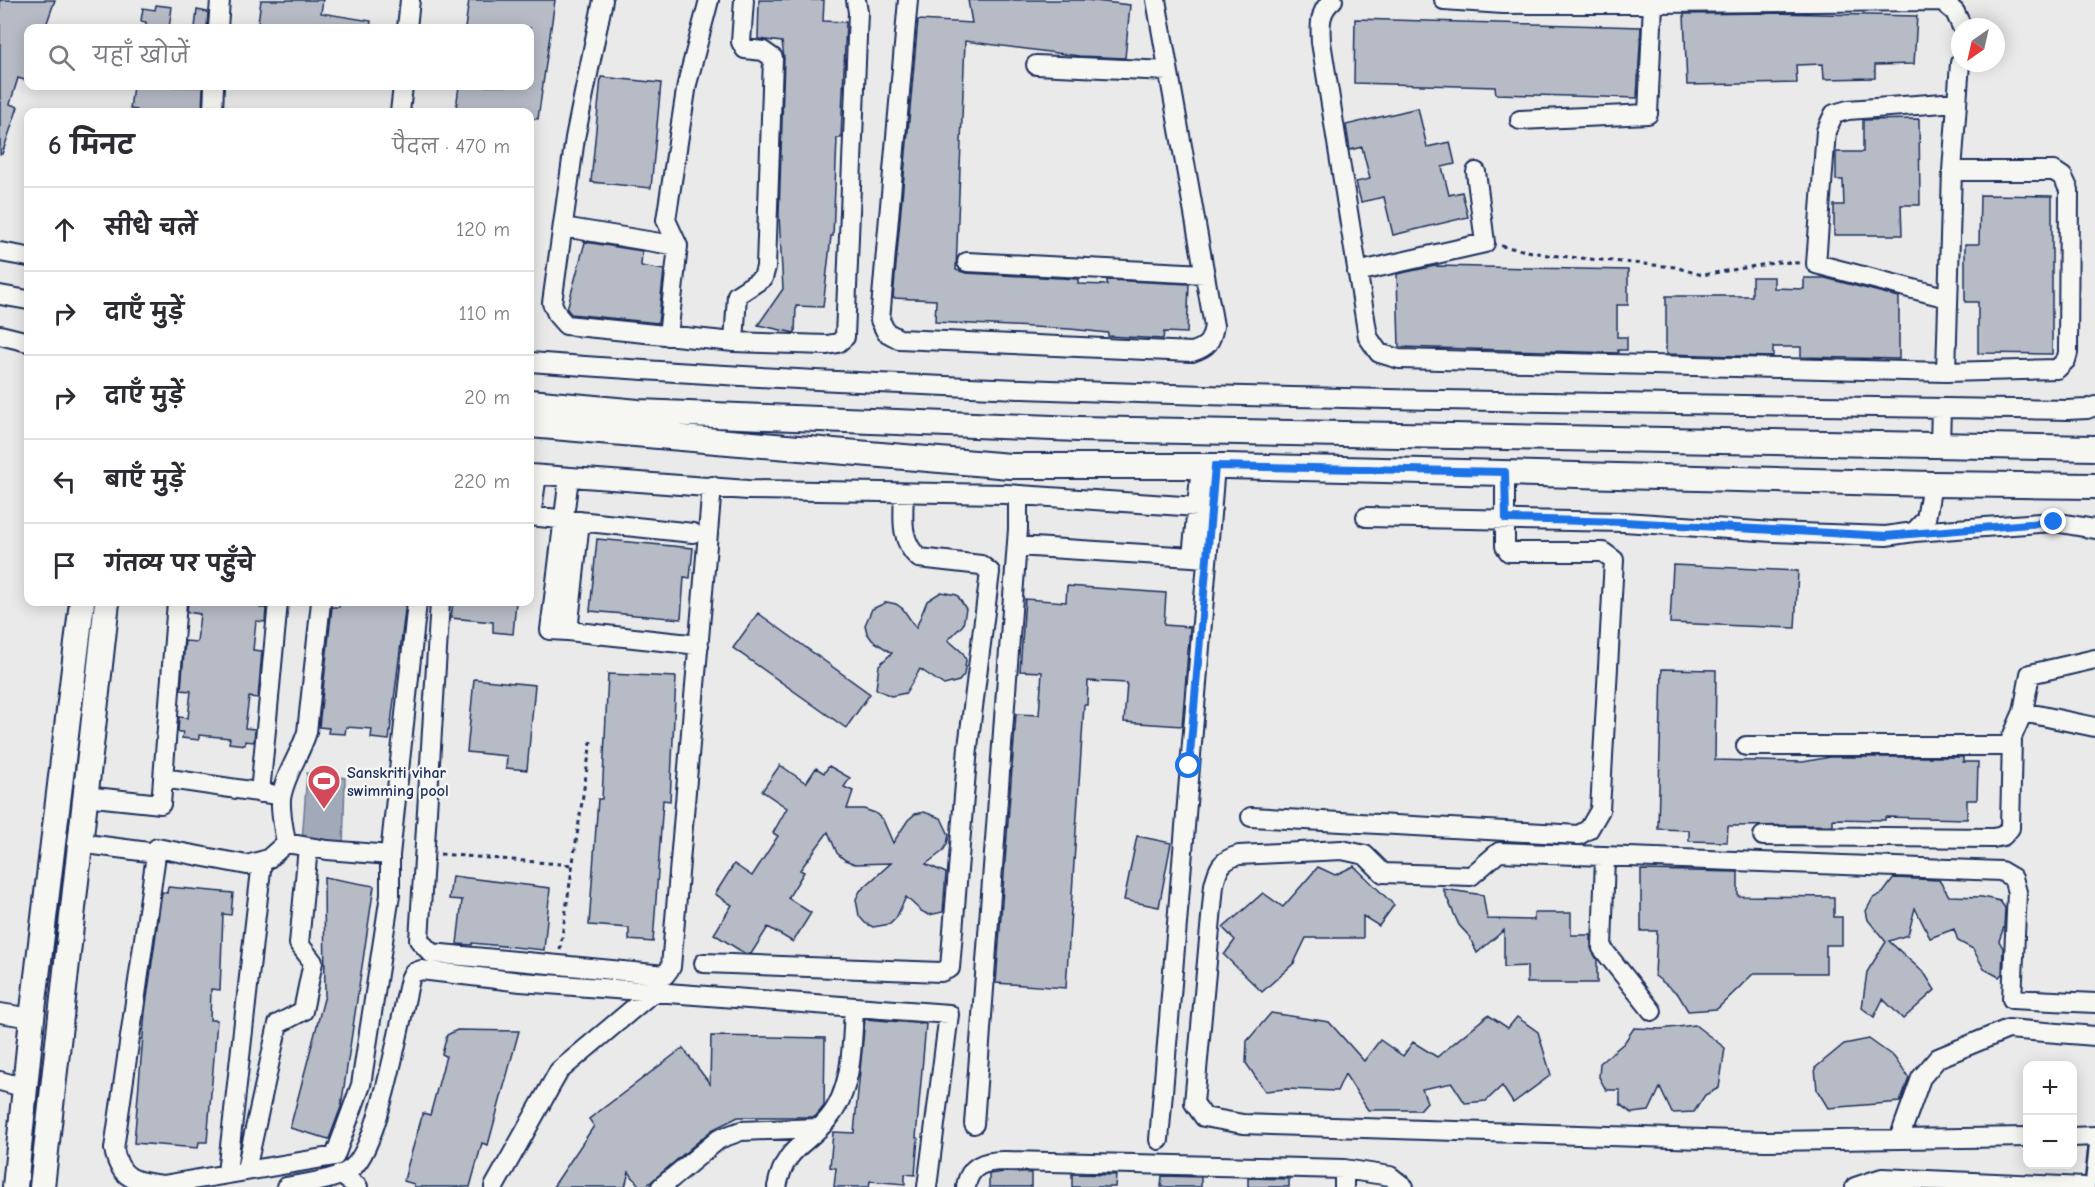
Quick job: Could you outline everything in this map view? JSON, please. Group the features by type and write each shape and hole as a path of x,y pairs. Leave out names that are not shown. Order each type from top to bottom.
{"street":[{"path":"218,24 220,0"},
{"path":"408,24 410,0"},
{"path":"603,0 575,138 552,303 558,316 566,325 668,336 734,342 827,345 838,343 845,337 858,12 856,0"},
{"path":"668,336 678,246 666,220 687,84 709,0"},
{"path":"734,342 737,295 763,278 766,267 772,70 772,58 769,54 745,49 741,42 744,0"},
{"path":"908,0 880,320 886,332 899,339 1192,352 1211,342 1214,326 1156,0"},
{"path":"1333,0 1326,6 1320,19 1321,42 1368,337 1379,353 1399,359 1947,372 2049,371 2062,365 2068,353 2069,190 2063,177 2054,171 1952,171"},
{"path":"1444,0 1653,3 1942,1 1955,12 1958,18"},
{"path":"1520,120 1648,114 1653,3"},
{"path":"1036,65 1168,71"},
{"path":"1947,372 1952,171 1959,72"},
{"path":"213,108 214,90"},
{"path":"400,108 403,90"},
{"path":"1948,298 1816,264 1826,131 1834,114 1848,110 1957,102"},
{"path":"1357,272 1485,243 1476,172"},
{"path":"563,227 678,246"},
{"path":"0,252 24,256"},
{"path":"968,262 1205,274"},
{"path":"0,295 24,299"},
{"path":"0,335 24,341"},
{"path":"534,362 740,378 1098,393 2067,410 2087,409 2095,406"},
{"path":"534,402 638,412 1078,429 2095,448"},
{"path":"1940,444 1941,408"},
{"path":"534,425 1204,508"},
{"path":"1159,1140 1188,778 1200,557 1208,466"},
{"path":"534,475 748,490 904,495 1010,483 1208,466 2095,486"},
{"path":"1251,817 1579,835 1589,830 1600,810 1614,560 1604,552 1509,552 1505,546 1505,472"},
{"path":"569,477 572,520 550,630 699,645"},
{"path":"974,1124 1017,546 1010,483"},
{"path":"1914,532 1926,519 1932,484"},
{"path":"440,606 419,940 423,948 431,952 557,967 665,975 669,972 712,486"},
{"path":"704,963 941,972 950,968 968,747 990,572 981,565 920,558 914,554 903,529 904,495"},
{"path":"534,516 693,532"},
{"path":"1366,517 1624,522 1886,536 2054,522 2095,529"},
{"path":"1017,546 1200,557"},
{"path":"15,1187 32,1017 82,606"},
{"path":"44,1187 84,796 107,606"},
{"path":"84,796 161,804 177,606"},
{"path":"260,793 278,606"},
{"path":"286,843 282,796 307,732 321,606"},
{"path":"390,855 286,843 262,861 247,865 157,848 114,1149 117,1165 134,1179 163,1185 335,1156 361,1084 390,895 390,855 417,606"},
{"path":"1746,746 2008,746 2024,712 2030,674 2095,659"},
{"path":"2024,712 2095,728"},
{"path":"1763,836 1993,838 2003,836 2010,828 2012,738"},
{"path":"163,778 282,796"},
{"path":"79,843 156,853"},
{"path":"246,1170 278,1024 303,1011 306,1004 313,962 298,944 308,847"},
{"path":"2008,1029 2012,999 2017,892 2013,878 2001,871 1498,852 1471,876 1383,873 1365,855 1342,850 1239,855 1227,858 1219,866 1214,885 1194,1103 1204,1116 1243,1124 1765,1141 2023,1137"},
{"path":"1605,856 1602,948 1652,1011"},
{"path":"227,1173 262,861"},
{"path":"291,1186 340,1174 358,1163 370,1136 413,973 421,970 521,982 949,1014 927,1187"},
{"path":"494,1187 559,1071 653,992"},
{"path":"2012,999 2095,1004"},
{"path":"777,1187 786,1158 828,1119 844,1090 852,1046 854,1007"},
{"path":"0,1014 32,1017"},
{"path":"1899,1139 1921,1078 1938,1058 2008,1029 2095,1036"},
{"path":"0,1082 26,1088"},
{"path":"665,1185 719,1139 741,1131 818,1128"},
{"path":"2077,1137 2095,1138"},
{"path":"966,1187 974,1168 984,1161 1344,1178 1384,1175 1404,1187"},
{"path":"340,1174 358,1187"},
{"path":"1855,1187 1882,1178 2084,1187"}],"lane":[{"path":"2090,1187 2095,1138"}],"path":[{"path":"1485,243 1548,255 1675,267 1702,275 1779,262 1816,264"},
{"path":"557,967 591,741"},
{"path":"424,853 573,865"}],"water":[{"name":"Sanskriti vihar swimming pool","path":"307,773 345,778 343,849 302,842"}],"building":[{"path":"0,0 55,0 46,24 24,24 24,80 18,78 10,104 18,107 2,154 0,154"},
{"path":"261,0 323,0 321,13 371,21 371,24 258,23"},
{"path":"469,0 555,0 538,119 534,118 534,108 456,108 458,90 534,90 534,24 466,24"},
{"path":"759,0 824,0 823,21 846,22 841,138 837,138 833,236 831,236 823,307 796,306 795,333 758,325 783,289 779,215 784,58 782,42 758,39"},
{"path":"968,0 1086,0 1130,5 1125,58 1079,56 965,41 956,270 966,273 1078,279 1078,284 1107,285 1107,280 1189,284 1187,333 1164,332 1163,339 1108,336 1108,333 1070,329 935,322 936,300 893,298 918,20 972,23"},
{"path":"156,5 172,7 170,24 146,24 141,21 143,8 155,10"},
{"path":"197,10 208,12 207,24 195,24"},
{"path":"1684,14 1917,16 1914,64 1875,65 1875,78 1824,79 1823,64 1796,65 1797,83 1687,85"},
{"path":"1355,19 1641,27 1637,98 1496,94 1495,87 1354,83"},
{"path":"601,77 661,83 651,188 591,182"},
{"path":"132,90 203,90 202,108 130,108"},
{"path":"1418,108 1427,147 1450,142 1455,164 1442,167 1449,195 1462,192 1468,217 1393,235 1384,197 1361,202 1356,182 1370,179 1362,147 1350,150 1346,125"},
{"path":"1919,119 1920,205 1901,205 1902,235 1834,235 1834,205 1844,205 1843,180 1836,180 1836,152 1863,152 1863,120"},
{"path":"1980,195 2052,196 2052,354 1978,353 1978,302 1965,302 1965,244 1979,244"},
{"path":"585,242 642,251 641,266 664,270 658,323 571,314 567,309"},
{"path":"1435,266 1628,270 1628,305 1617,305 1617,337 1627,337 1627,350 1618,350 1618,353 1399,347 1397,274"},
{"path":"1752,277 1774,277 1774,288 1804,289 1804,278 1825,278 1899,297 1899,359 1801,357 1801,347 1773,347 1773,357 1666,354 1666,296 1752,296"},
{"path":"597,539 693,548 690,578 684,577 681,619 590,611"},
{"path":"1673,565 1798,571 1795,628 1670,623"},
{"path":"1067,586 1166,593 1164,625 1190,627 1182,726 1124,722 1127,683 1088,681 1087,705 1084,705 1066,988 996,983 1016,714 1039,715 1042,672 1020,671 1025,599 1066,602"},
{"path":"941,592 957,595 966,609 963,625 948,640 963,653 966,660 964,675 959,681 944,685 920,669 906,693 891,696 876,689 879,665 892,653 872,640 867,633 865,625 872,609 887,602 896,604 903,609 916,628 927,601"},
{"path":"188,606 260,606 260,608 266,608 265,622 256,621 253,650 262,651 258,698 249,697 245,728 255,729 254,742 245,741 245,745 229,743 230,738 199,735 199,740 182,738 183,732 178,732 179,717 188,718 191,691 181,690 185,641 197,642 200,614 187,612"},
{"path":"406,606 389,740 371,738 372,729 346,727 345,734 328,733 329,728 319,727 332,607"},
{"path":"452,606 516,606 513,634 493,632 493,622 451,618"},
{"path":"758,613 870,694 846,728 733,648"},
{"path":"1662,669 1716,670 1715,760 1803,762 1830,757 1963,757 1963,762 1978,762 1977,800 1967,800 1967,819 1885,817 1885,820 1833,819 1833,825 1728,826 1727,842 1689,841 1689,830 1658,829"},
{"path":"608,674 676,677 670,801 663,800 653,942 629,940 629,928 589,925 598,799 602,799"},
{"path":"474,679 535,685 527,770 506,768 507,756 467,752"},
{"path":"780,765 806,783 816,768 824,773 829,766 850,778 844,787 853,791 847,809 864,809 875,813 883,820 893,843 908,820 915,814 924,812 941,818 949,835 947,844 943,851 926,864 946,873 943,912 929,915 906,897 896,918 890,924 873,927 865,923 859,916 856,899 860,891 891,863 855,864 845,860 837,853 828,832 800,870 804,872 788,898 811,913 793,942 768,927 751,954 744,953 714,934 732,905 715,894 734,864 752,876 778,836 773,833 787,808 762,791"},
{"path":"1137,836 1171,843 1159,907 1124,900"},
{"path":"1354,866 1394,905 1379,926 1363,916 1363,938 1306,938 1294,963 1262,992 1224,955 1235,940 1223,928 1263,893 1283,907 1318,867 1335,875"},
{"path":"1641,870 1738,872 1738,896 1834,897 1834,917 1842,917 1842,945 1826,945 1826,973 1754,973 1717,1009 1688,1011 1678,994 1655,976 1657,931 1641,931"},
{"path":"452,876 550,888 544,950 472,943 472,945 457,944 462,900 449,899"},
{"path":"324,877 374,886 341,1107 329,1139 290,1128 325,995"},
{"path":"1894,878 1939,880 1949,896 1982,897 2000,901 2005,908 2004,927 1999,941 2003,948 2002,974 1999,977 1984,969 1973,949 1958,941 1954,929 1930,938 1915,908 1908,935 1889,941 1925,974 1935,990 1903,1019 1883,999 1874,1017 1862,1008 1867,972 1886,942 1868,920 1866,911 1873,898 1883,893"},
{"path":"168,887 233,893 231,915 223,914 220,990 211,989 210,1020 217,1020 207,1142 199,1142 198,1148 134,1143 145,1012 162,892 167,893"},
{"path":"1443,889 1483,895 1487,919 1534,920 1534,913 1571,913 1571,935 1591,935 1591,948 1597,960 1597,983 1527,983 1527,966 1504,967 1504,930 1477,953 1469,936 1459,925"},
{"path":"1271,1013 1329,1022 1364,1061 1380,1040 1403,1056 1413,1042 1437,1057 1488,1015 1508,1028 1517,1017 1538,1032 1551,1075 1513,1103 1502,1086 1486,1101 1465,1103 1452,1083 1422,1089 1427,1102 1420,1110 1368,1110 1345,1074 1337,1091 1286,1089 1265,1091 1246,1063 1247,1041"},
{"path":"865,1019 926,1024 915,1175 905,1174 905,1184 870,1181 869,1187 834,1187 836,1168 830,1167 833,1132 854,1133"},
{"path":"1695,1025 1725,1048 1719,1088 1705,1095 1694,1112 1672,1113 1660,1088 1649,1111 1632,1113 1620,1104 1620,1090 1606,1090 1599,1077 1600,1063 1624,1043 1634,1028 1660,1029"},
{"path":"457,1030 519,1031 488,1145 482,1143 470,1187 414,1187 414,1184 404,1181 407,1168 423,1113 430,1115 446,1056 442,1054 447,1035"},
{"path":"711,1036 825,1038 824,1106 815,1117 738,1117 712,1130 645,1187 640,1187 629,1172 625,1187 553,1187 594,1126 589,1119 683,1048 710,1084"},
{"path":"1869,1039 1894,1057 1909,1078 1900,1102 1828,1108 1817,1090 1815,1068 1844,1044"},
{"path":"1031,1173 1031,1187 989,1187 989,1174"},
{"path":"1072,1174 1116,1175 1115,1187 1072,1187"},
{"path":"1162,1176 1201,1177 1201,1187 1161,1187"},
{"path":"1248,1178 1289,1179 1289,1187 1248,1187"}],"place":[{"name":"Sanskriti vihar swimming pool","path":"324,810"}],"route":[{"path":"1189,766 1209,558 1215,466 1505,472 1506,519 1624,522 1773,532 1886,536 2054,522"}]}
